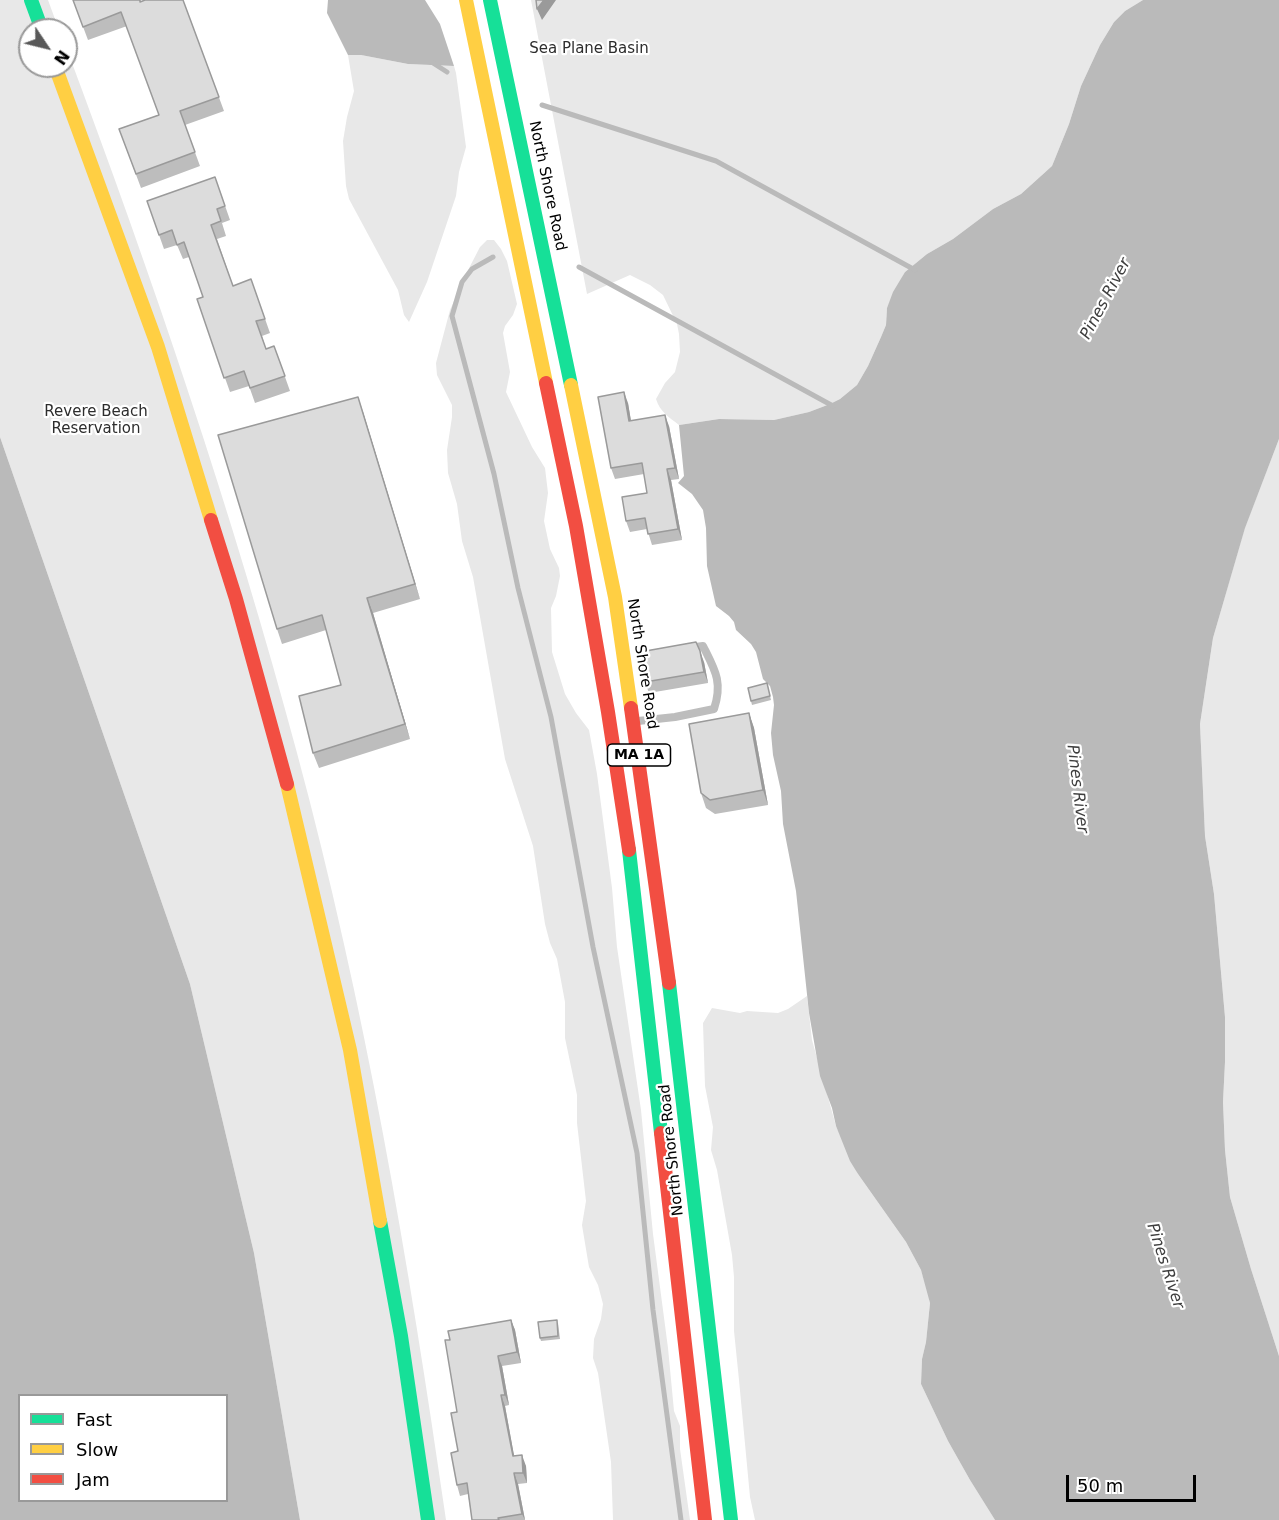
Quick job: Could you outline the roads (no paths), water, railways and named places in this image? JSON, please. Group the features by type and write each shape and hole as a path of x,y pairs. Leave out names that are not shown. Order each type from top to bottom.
{"main road":[{"path":"31,0 38,18"},
{"name":"North Shore Road","path":"466,0 576,526 608,712 631,866 705,1520"},
{"name":"North Shore Road","path":"490,0 615,597 630,658 633,722 677,1037 702,1278 731,1520"},
{"path":"59,78 158,347 236,599 281,760 350,1050 400,1325 428,1520"}],"lane":[{"path":"633,722 714,709 719,694 716,672 703,646 680,650"}],"water":[{"path":"328,0 425,0 440,24 454,66 408,64 361,55 348,55 327,13"},
{"name":"Pines River","path":"1143,0 1279,0 1279,439 1245,528 1213,638 1200,724 1205,836 1214,894 1225,1017 1223,1102 1225,1150 1230,1197 1279,1356 1279,1520 995,1520 948,1441 921,1384 930,1303 921,1270 906,1242 850,1161 820,1076 809,1013 796,891 783,824 781,791 773,755 771,733 773,697 770,686 763,679 756,652 751,644 736,630 729,616 716,606 707,566 703,510 692,494 678,483 684,476 679,425 719,419 774,420 809,412 830,404 857,385 881,337 886,325 887,308 905,272 927,254 953,239 993,209 1021,194 1052,166 1081,86 1100,45 1114,22 1125,11"},
{"path":"0,437 190,984 254,1253 300,1520 0,1520"}],"waterway":[{"path":"433,63 447,72"},
{"path":"542,105 716,161 915,270"},
{"path":"493,257 472,269 462,282 452,316 494,474 518,588 551,717 593,947 637,1153 653,1310 681,1520"},
{"path":"579,267 833,406"}],"park label":[{"name":"Sea Plane Basin","path":"589,49"},
{"name":"Revere Beach Reservation","path":"96,420"}]}
